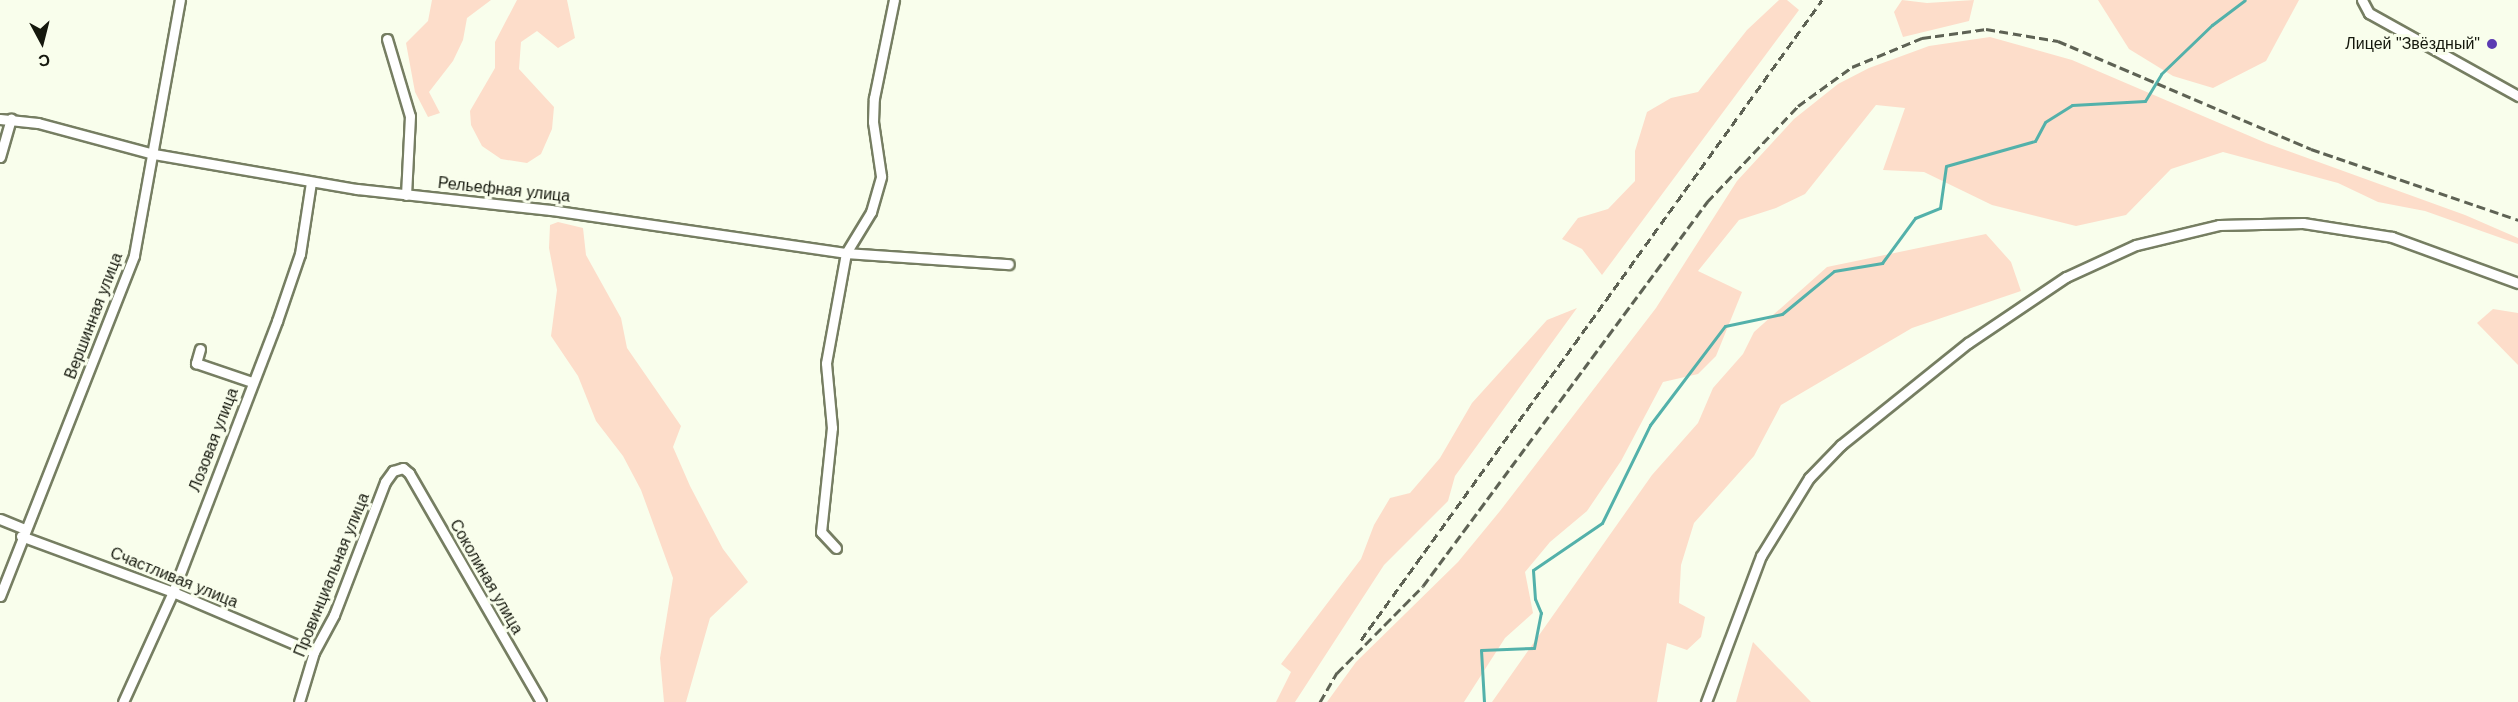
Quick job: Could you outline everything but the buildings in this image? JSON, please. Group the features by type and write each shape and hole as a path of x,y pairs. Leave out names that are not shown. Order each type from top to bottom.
{"street":[{"name":"Вершинная улица","path":"0,596 23,532 130,267 154,154 180,0"},
{"path":"836,548 821,532 832,428 826,363 846,253 871,212 881,176 873,122 874,98 894,0"},
{"path":"2362,0 2369,13 2518,96"},
{"path":"387,39 410,116 406,195"},
{"name":"Рельефная улица","path":"0,118 154,154 311,182 406,195 551,210 846,253 1009,264"},
{"path":"0,157 11,119"},
{"name":"Лозовая улица","path":"123,702 173,592 297,266 311,182"},
{"path":"1706,702 1761,556 1809,478 1841,445 1968,343 2066,277 2136,245 2219,225 2303,223 2392,237 2518,283"},
{"path":"200,349 196,363 252,382"},
{"name":"Провинциальная улица","path":"299,702 314,652 334,615 385,483 393,471 403,468"},
{"name":"Соколиная улица","path":"403,468 409,472 541,702"},
{"name":"Счастливая улица","path":"0,519 23,532 314,652"}],"shaded area":[{"path":"432,0 491,0 467,18 463,40 453,61 429,92 440,113 428,117 415,92 406,43 428,21"},
{"path":"517,0 567,0 575,38 558,48 537,31 521,42 519,69 554,107 552,129 541,154 527,163 501,159 482,146 471,125 470,111 495,68 495,42"},
{"path":"1779,0 1787,0 1799,10 1602,275 1582,249 1562,239 1578,218 1608,209 1635,181 1635,151 1647,112 1671,98 1698,92 1747,30"},
{"path":"1902,0 1927,3 1974,0 1969,21 1903,37 1894,12"},
{"path":"2098,0 2299,0 2266,61 2213,88 2173,76 2129,49"},
{"path":"1990,37 2072,60 2266,143 2465,215 2518,238 2518,244 2425,211 2378,202 2338,183 2223,152 2171,169 2126,215 2076,226 1992,205 1924,172 1883,170 1905,108 1876,105 1805,194 1776,208 1739,220 1698,271 1742,292 1716,356 1698,374 1663,382 1621,461 1587,511 1550,542 1525,572 1533,613 1505,638 1464,702 1327,702 1356,662 1458,562 1500,511 1656,308 1737,181 1794,119 1838,84 1869,68 1929,46"},
{"path":"558,222 583,228 586,255 621,318 627,348 681,426 673,447 690,486 723,549 748,582 710,618 686,702 664,702 660,658 673,578 641,490 623,456 596,421 578,376 551,336 557,290 549,248 550,225"},
{"path":"1986,234 2011,262 2021,291 1912,328 1781,405 1754,456 1694,523 1681,565 1679,603 1705,617 1701,637 1687,650 1667,643 1657,702 1492,702 1652,475 1698,423 1713,388 1743,354 1754,332 1827,267"},
{"path":"1577,308 1455,476 1448,501 1384,565 1295,702 1276,702 1291,672 1281,664 1361,559 1374,525 1390,498 1410,493 1440,458 1472,403 1547,320"},
{"path":"2493,309 2518,313 2518,365 2477,323"},
{"path":"1753,642 1811,702 1736,702"}],"waterway":[{"path":"1484,702 1481,650 1534,648 1541,613 1535,599 1533,570 1602,523 1650,425 1725,326 1782,314 1834,271 1882,263 1915,218 1940,208 1946,166 2035,141 2045,122 2072,105 2145,101 2161,74 2212,25 2245,0"}],"railway":[{"path":"1361,640 1822,0"},
{"path":"1320,702 1337,673 1423,586 1707,202 1798,106 1852,67 1922,38 1986,29 2058,41 2311,149 2518,220"}],"place":[{"name":"Лицей \"Звёздный\"","path":"2492,44"}]}
